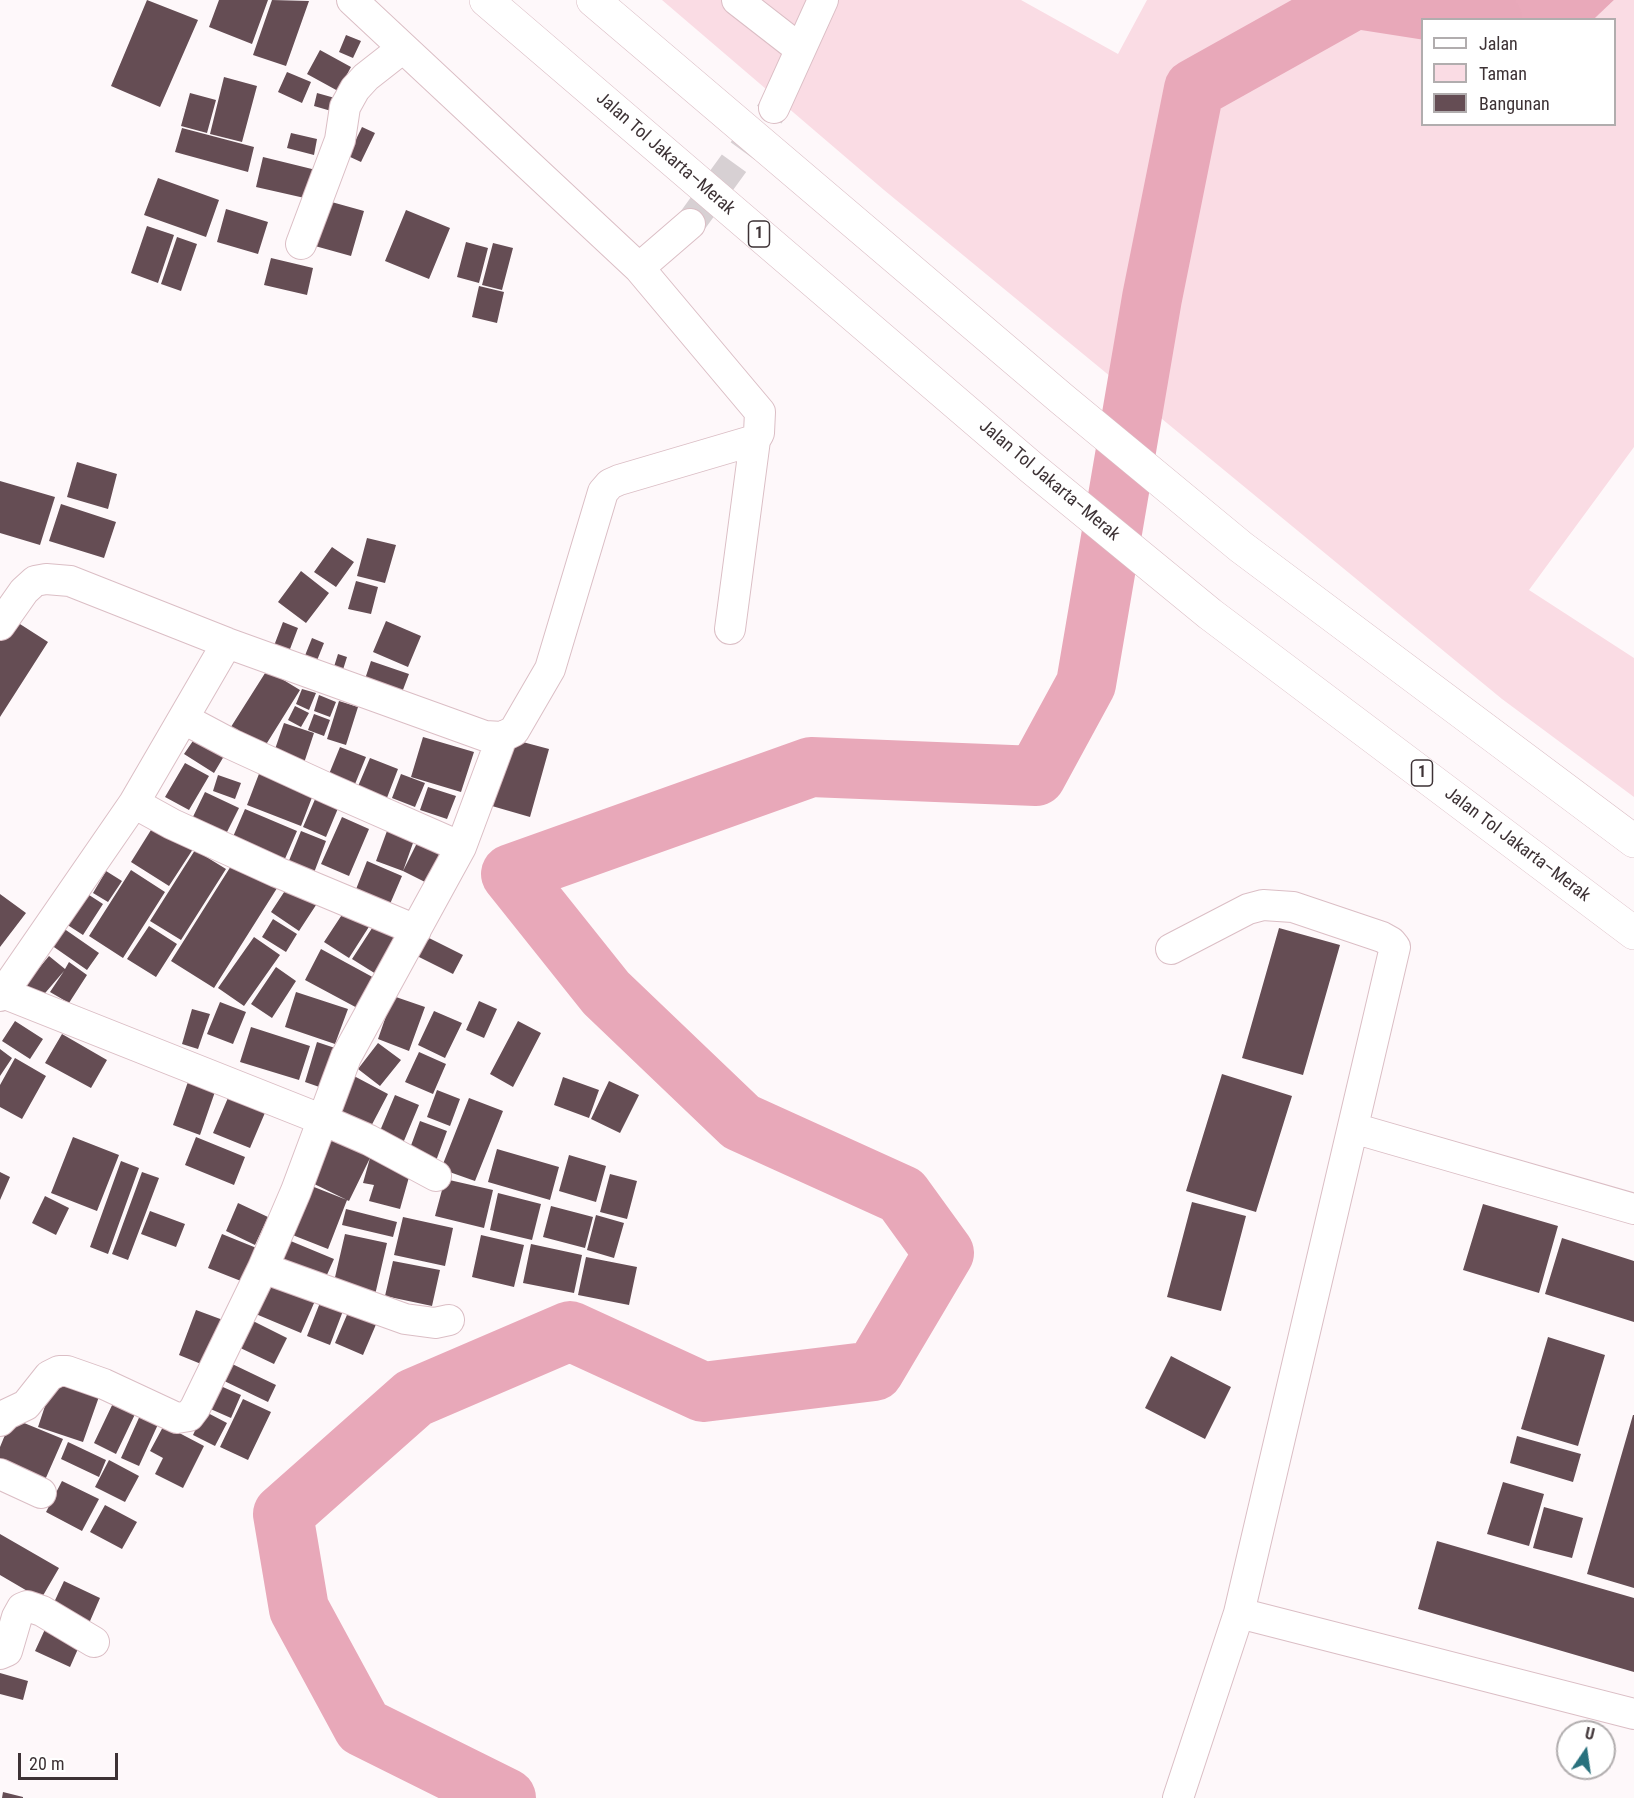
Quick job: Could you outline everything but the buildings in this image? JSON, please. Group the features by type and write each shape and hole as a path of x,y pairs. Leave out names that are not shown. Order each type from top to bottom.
{"highway":[{"name":"Jalan Tol Jakarta–Merak","path":"486,0 1032,468 1210,614 1634,933"},
{"path":"593,0 1062,399 1241,547 1634,841"}],"street":[{"path":"352,0 639,268 760,412 759,433 755,440 730,629"},
{"path":"737,0 800,49"},
{"path":"774,108 823,0"},
{"path":"301,244 340,140 345,107 355,89 366,77 403,48"},
{"path":"639,268 690,224"},
{"path":"0,625 24,591 35,581 46,579 70,581 227,643 485,736 502,737 514,730 550,669 603,492 610,484 619,480 755,440"},
{"path":"227,643 134,803 10,960 1,995 323,1120 369,1140 436,1176"},
{"path":"184,719 231,744 461,847"},
{"path":"0,1421 7,1414 26,1405 50,1376 59,1371 67,1371 104,1384 168,1416 183,1418 189,1416 220,1359 263,1268 296,1191 346,1057 461,847 502,737"},
{"path":"134,803 172,824 277,872 416,930"},
{"path":"1171,949 1248,909 1263,905 1293,907 1382,937 1395,947 1239,1613 1178,1798"},
{"path":"1353,1128 1634,1209"},
{"path":"263,1268 405,1319 435,1323 449,1320"},
{"path":"0,1474 41,1493"},
{"path":"0,1654 7,1651 17,1617 22,1608 27,1606 42,1611 94,1642"},
{"path":"1239,1613 1634,1714"}],"green space":[{"path":"662,0 1021,0 1118,54 1147,0 1390,0 1453,18 1421,18 1421,126 1616,126 1616,18 1595,18 1614,0 1634,0 1634,447 1529,590 1634,658 1634,797 1502,699 884,190"}],"shaded area":[{"path":"1390,0 1614,0 1595,18 1450,18"}],"waterway":[{"path":"506,1798 363,1727 299,1609 283,1514 414,1398 570,1331 703,1392 874,1371 944,1253 902,1195 741,1122 606,993 511,874 811,767 1036,776 1086,684 1152,298 1194,89 1353,0"},
{"path":"1364,0 1479,18"}],"tunnel":[{"path":"690,224 774,108"}]}
